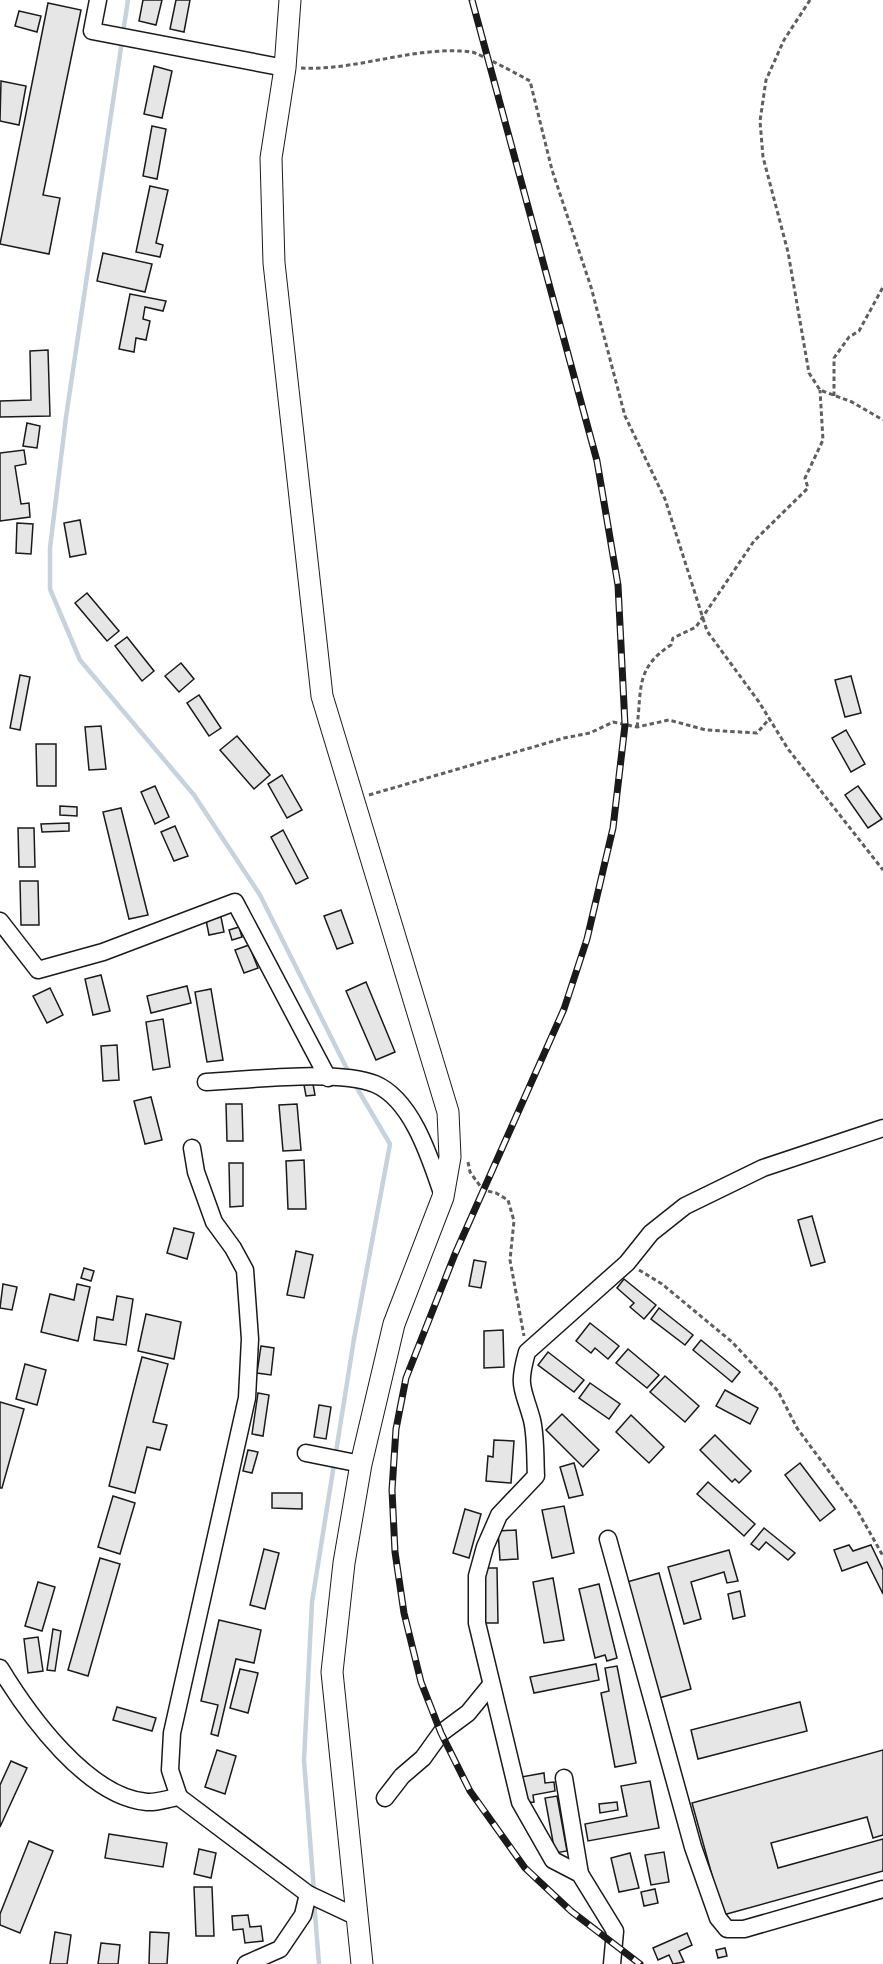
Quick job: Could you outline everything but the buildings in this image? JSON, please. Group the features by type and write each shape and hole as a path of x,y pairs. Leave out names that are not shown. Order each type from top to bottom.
{"main road":[{"path":"290,0 285,68 271,158 274,263 282,353 322,696 448,1112 450,1157 443,1197 394,1324 355,1462 332,1672 347,1913 362,1964"}],"street":[{"path":"98,0 92,32 285,68"},
{"path":"0,921 38,970 103,952 236,902 328,1078"},
{"path":"206,1082 328,1078 376,1084 395,1100 413,1122 428,1152 443,1197"},
{"path":"580,1874 553,1860 520,1802 490,1686 477,1623 477,1576 484,1547 499,1515 536,1476 532,1422 521,1392 521,1373 527,1352 627,1263 651,1233 685,1206 763,1168 883,1128"},
{"path":"192,1148 196,1172 214,1222 233,1248 245,1270 250,1339 248,1398 172,1733 170,1770 179,1797 308,1894 347,1913"},
{"path":"306,1453 355,1462"},
{"path":"608,1539 693,1847 718,1918 727,1929 744,1929 883,1889"},
{"path":"0,1668 24,1706 50,1739 108,1790 147,1802 179,1797"},
{"path":"385,1798 402,1776 423,1758 441,1733 468,1713 490,1686"},
{"path":"564,1778 580,1874 615,1931 612,1964"},
{"path":"246,1964 280,1949 303,1915 308,1894"}],"path":[{"path":"637,728 644,672 654,656 671,645 673,638 696,627 754,541 808,488 806,478 824,440 820,390 809,373 788,252 763,157 760,121 766,80 784,40 810,0"},
{"path":"285,68 324,70 422,54 474,52 530,81 552,170 591,287 625,416 665,499 704,614 707,631 770,718 793,755 883,870"},
{"path":"834,396 834,358 849,337 859,331 883,287"},
{"path":"820,390 852,402 883,420"},
{"path":"354,800 590,733 613,723 637,728 669,720 706,730 757,733 770,718"},
{"path":"467,1153 470,1172 483,1190 496,1193 508,1200 514,1221 510,1260 527,1352"},
{"path":"627,1263 671,1291 732,1342 778,1391 796,1428 856,1508 883,1556"}],"waterway":[{"path":"123,33 128,0"},
{"path":"122,41 66,417 50,548 50,589 80,660 194,795 260,895 349,1073"},
{"path":"314,1892 304,1760 312,1602 354,1339 390,1144 354,1083"},
{"path":"314,1901 319,1964"}],"railway":[{"path":"472,0 597,461 618,585 625,725 613,828 587,939 564,1009 455,1254 406,1378 396,1429 392,1490 395,1552 404,1613 421,1682 441,1733 470,1791 525,1868 571,1911 640,1964"}]}
